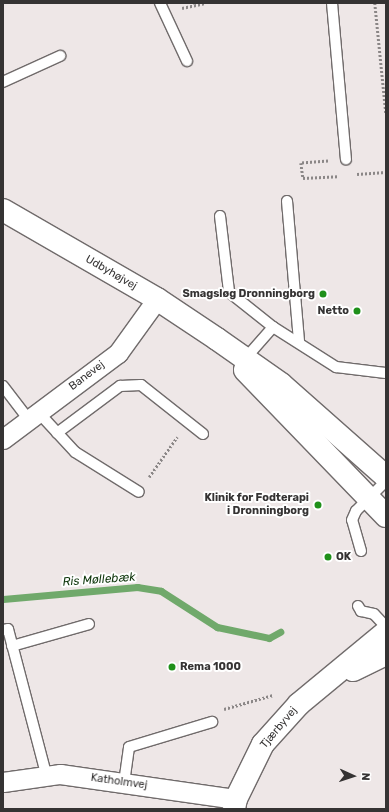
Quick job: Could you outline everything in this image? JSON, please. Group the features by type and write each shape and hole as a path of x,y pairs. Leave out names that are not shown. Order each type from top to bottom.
{"street":[{"name":"Udbyhøjvej","path":"3,210 157,299 217,339 243,362 386,516"},
{"name":"Banevej","path":"3,439 118,353 157,299"},
{"name":"Udbyhøjvej","path":"243,362 282,384 386,477"},
{"name":"Tjærbyvej","path":"235,804 264,744 299,704 330,680 386,632"},
{"name":"Tjærbyvej","path":"330,680 386,654"},
{"name":"Katholmvej","path":"3,782 46,774 60,774 124,783 235,804"}],"lane":[{"path":"160,3 187,61"},
{"path":"332,3 346,159"},
{"path":"3,82 60,56"},
{"path":"286,201 299,342"},
{"path":"220,216 229,292 273,327 299,342 336,367 386,373"},
{"path":"243,362 273,327"},
{"path":"57,433 120,386 141,385 202,434"},
{"path":"3,386 34,416 57,433 75,452 138,492"},
{"path":"361,551 352,520 356,511 386,481"},
{"path":"358,606 361,612 374,614 386,627"},
{"path":"12,646 89,624"},
{"path":"3,630 8,629 46,774"},
{"path":"124,783 129,747 212,722"}],"path":[{"path":"165,15 192,4 205,3"},
{"path":"375,3 386,114"},
{"path":"138,492 188,422"},
{"path":"212,722 224,709 283,692 299,704"}],"waterway":[{"name":"Ris Møllebæk","path":"3,599 137,587 161,591 217,627 269,638 280,632"}],"place":[{"name":"Smagsløg Dronningborg","path":"323,294"},
{"name":"Netto","path":"357,311"},
{"name":"Klinik for Fodterapi i Dronningborg","path":"318,505"},
{"name":"OK","path":"328,557"},
{"name":"Rema 1000","path":"172,667"}]}
